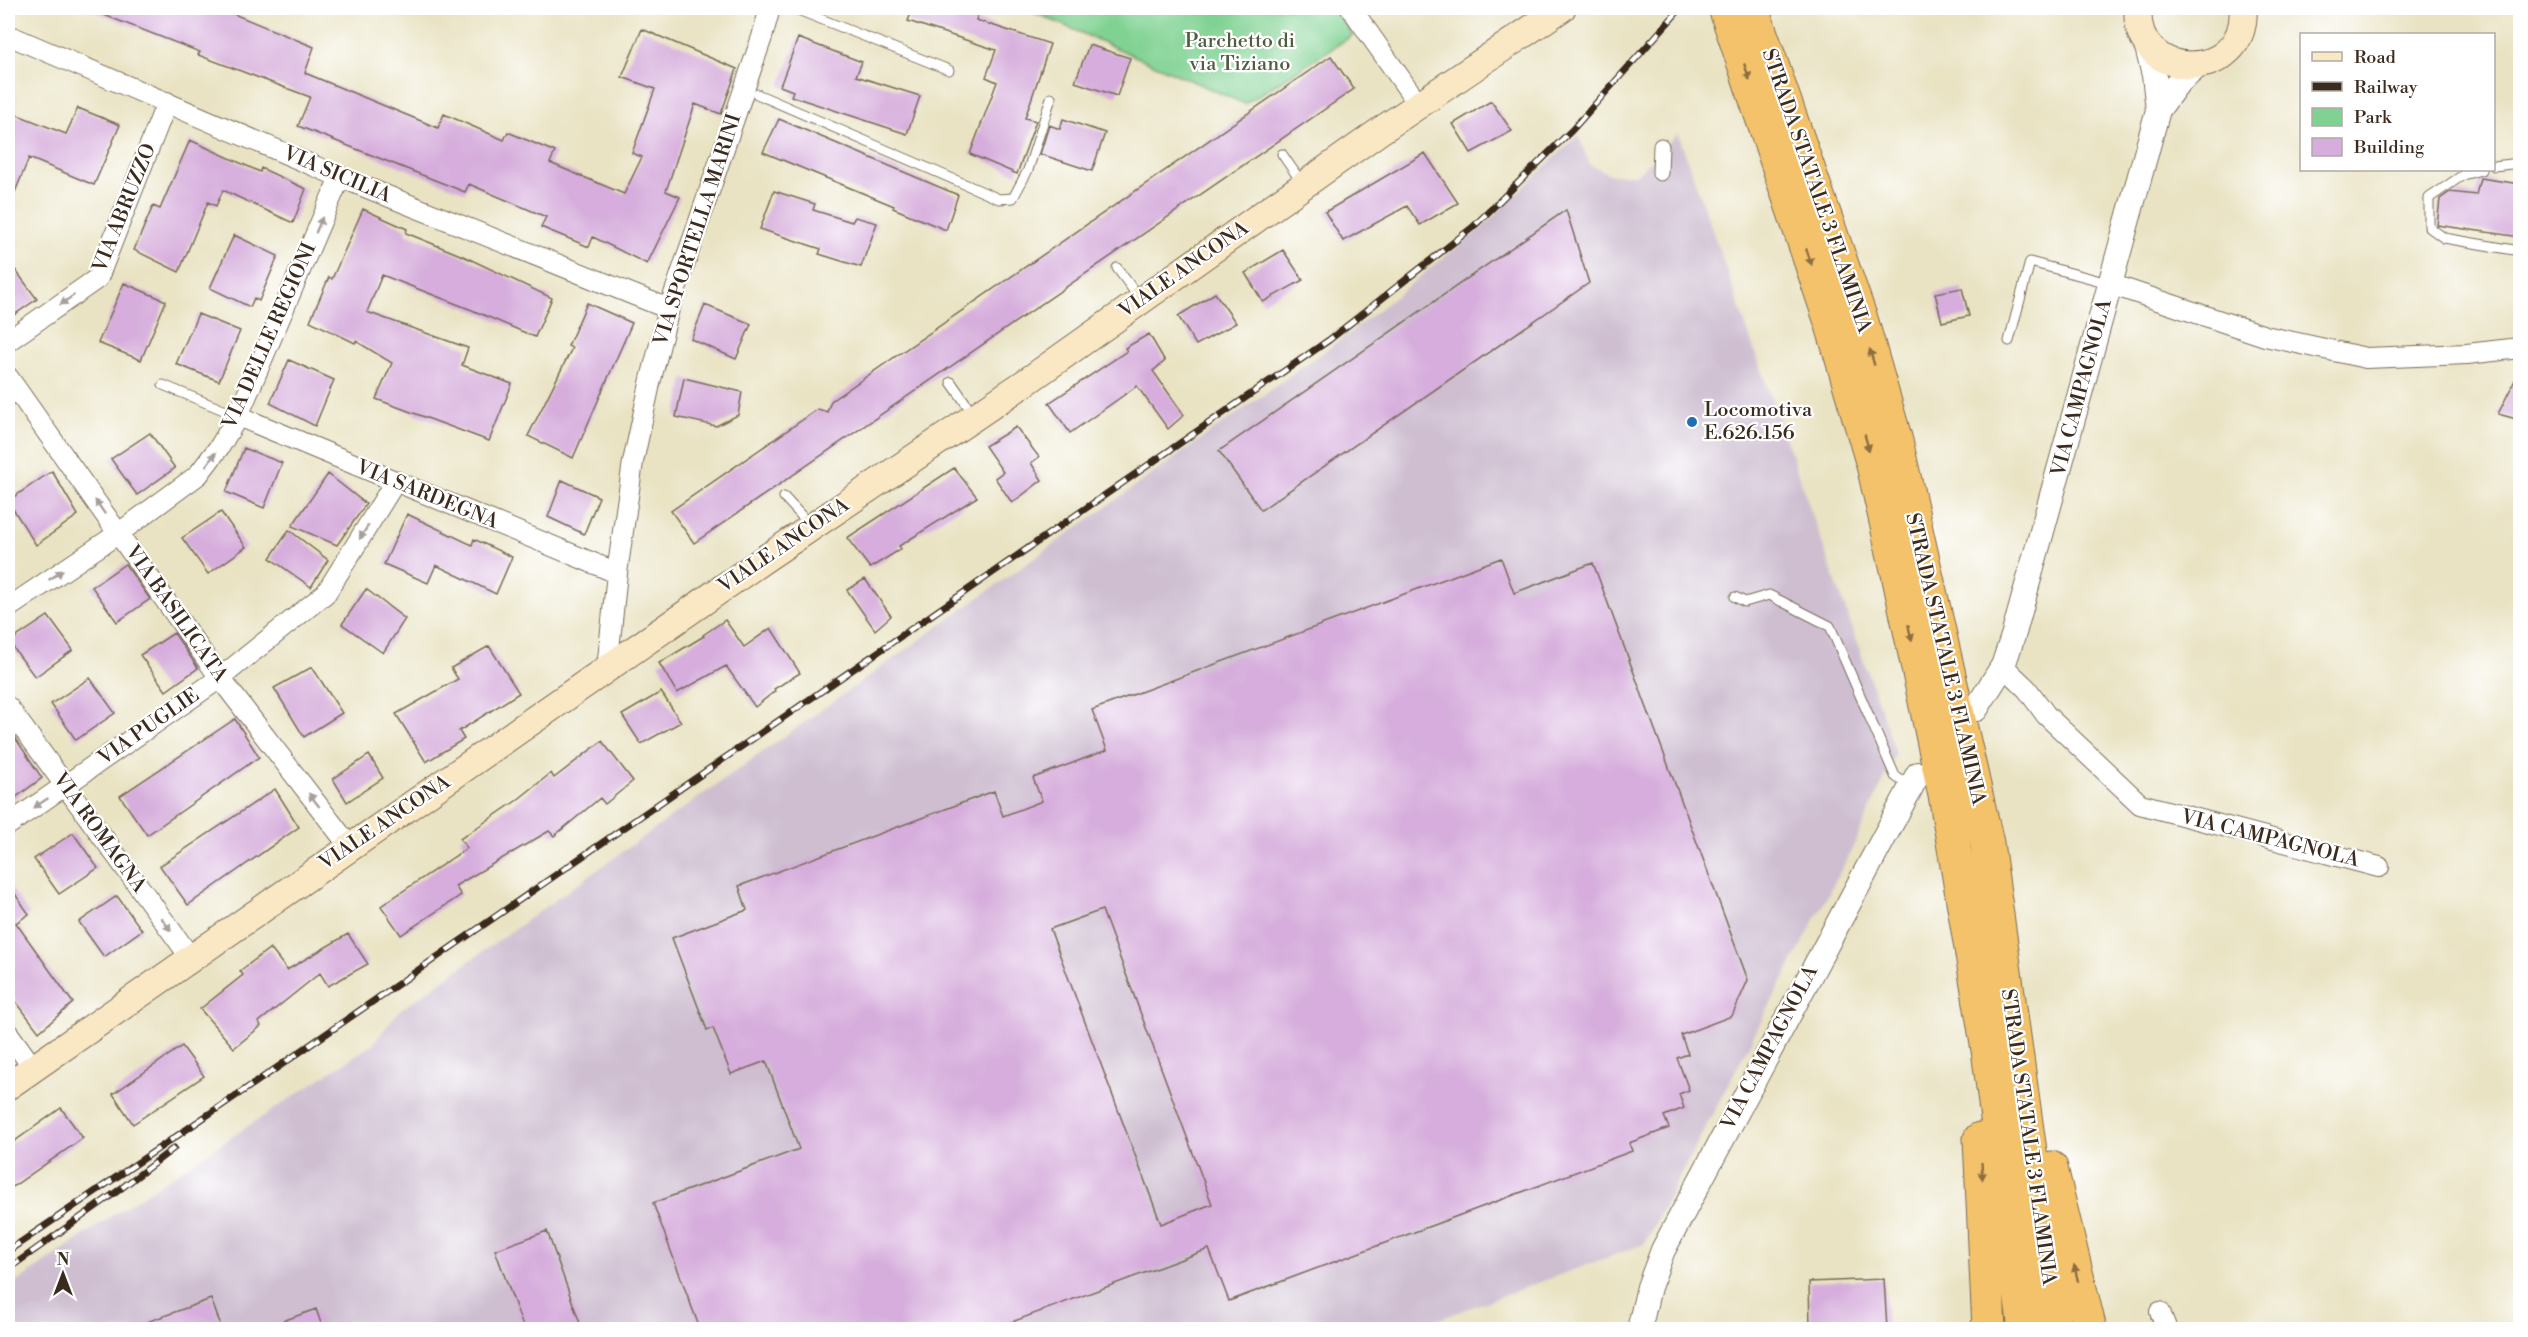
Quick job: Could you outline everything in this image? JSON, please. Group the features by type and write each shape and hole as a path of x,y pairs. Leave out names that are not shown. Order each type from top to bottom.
{"highway":[{"name":"STRADA STATALE 3 FLAMINIA","path":"1735,10 1862,322 1893,430 1987,843 2055,1329"},
{"name":"STRADA STATALE 3 FLAMINIA","path":"1735,10 1873,465 1946,800 1988,1050 2025,1329"},
{"path":"1987,843 2018,958 2050,1163 2090,1329"},
{"path":"1960,883 1961,969 1978,1092 1989,1329"}],"main road":[{"name":"VIALE ANCONA","path":"8,1086 812,527 975,417 1419,105 1562,8"},
{"name":"VIA CAMPAGNOLA","path":"2138,8 2139,27 2146,43"},
{"name":"VIA CAMPAGNOLA","path":"2199,65 2216,60 2230,49 2239,35 2244,18 2243,8"},
{"path":"2146,43 2156,54 2170,62 2184,66 2199,65"}],"street":[{"name":"VIA SPORTELLA MARINI","path":"608,669 617,573 633,462 669,309 755,59 770,8"},
{"path":"1351,8 1419,105"},
{"name":"VIA SICILIA","path":"8,35 340,177 669,309"},
{"name":"VIA CAMPAGNOLA","path":"2146,43 2154,75 2158,110"},
{"name":"VIA CAMPAGNOLA","path":"1976,708 2003,666 2158,110 2177,84 2199,65"},
{"name":"VIA ABRUZZO","path":"8,341 98,278 167,102"},
{"path":"1660,173 1661,146"},
{"name":"VIA DELLE REGIONI","path":"8,608 119,533 198,475 220,446 238,416 340,177"},
{"path":"2110,284 2265,336 2366,358 2467,354 2520,348"},
{"name":"VIA BASILICATA","path":"8,377 220,678 350,847"},
{"name":"VIA SARDEGNA","path":"238,416 617,573"},
{"name":"VIA PUGLIE","path":"8,825 220,678 326,593 395,482"},
{"name":"VIA CAMPAGNOLA","path":"2003,666 2027,690 2046,715 2140,804 2379,867"},
{"name":"VIA ROMAGNA","path":"8,707 64,787 191,958"},
{"name":"VIA CAMPAGNOLA","path":"1639,1329 1649,1287 1663,1250 1914,781"},
{"path":"8,1033 34,1069"}],"lane":[{"path":"793,8 948,70"},
{"path":"757,94 999,199 1013,198 1028,170 1052,98"},
{"path":"1282,154 1304,185"},
{"path":"2495,166 2520,163"},
{"path":"2477,171 2463,175 2429,198 2429,227 2444,238 2520,251"},
{"path":"2009,341 2030,262 2110,284"},
{"path":"1117,268 1141,301"},
{"path":"951,382 975,417"},
{"path":"163,385 238,416"},
{"path":"784,497 812,527"},
{"path":"1735,597 1745,602 1768,596 1830,626 1894,776 1914,781"}],"shaded area":[{"path":"1678,133 1896,753 1851,851 1644,1244 1409,1330 8,1330 8,1288 116,1213 373,1044 398,1012 1347,335 1481,228 1578,135 1590,165 1612,175 1637,174"}],"green space":[{"name":"Parchetto di via Tiziano","path":"1024,8 1333,8 1353,35 1245,104"}],"building":[{"path":"86,8 219,8 314,47 305,73 438,128 444,114 504,140 508,132 555,152 550,163 624,194 642,157 632,153 655,89 622,77 642,29 737,69 721,114 695,104 666,191 680,197 647,264 593,237 589,247 541,227 546,217 469,184 465,192 298,126 310,97 198,55 200,52"},
{"path":"913,8 980,8 976,20 1050,44 1025,118 1036,121 1017,174 970,154 997,82 986,77 996,50 908,21"},
{"path":"798,38 862,62 856,76 920,96 907,134 791,96 793,91 780,86"},
{"path":"1089,45 1130,58 1117,96 1075,82"},
{"path":"1331,56 1354,89 694,543 671,511 818,409 827,412 831,401"},
{"path":"1491,101 1512,131 1471,153 1453,124"},
{"path":"78,108 120,125 94,185 29,158 8,209 8,111 66,134"},
{"path":"779,119 958,195 946,230 763,152"},
{"path":"1063,119 1105,133 1092,171 1040,154 1049,125 1060,129"},
{"path":"190,140 260,172 261,168 306,189 293,223 223,190 216,206 208,202 179,272 134,250 153,206 160,209"},
{"path":"1425,153 1458,203 1420,225 1407,206 1343,241 1325,212"},
{"path":"2480,178 2520,184 2520,237 2437,225 2440,199 2450,192 2476,195"},
{"path":"774,191 815,204 813,210 852,222 855,217 877,223 861,267 819,254 821,249 760,229"},
{"path":"363,209 407,229 406,233 463,256 552,298 535,337 382,275 367,312 468,348 462,365 512,384 489,441 376,399 392,363 356,341 355,343 310,321 329,277 332,279"},
{"path":"1566,210 1589,283 1261,510 1219,451"},
{"path":"234,235 278,256 259,301 254,298 250,307 210,288"},
{"path":"1283,250 1303,280 1263,302 1245,273"},
{"path":"8,260 37,299 8,319"},
{"path":"124,283 166,301 141,360 98,343"},
{"path":"1962,288 1969,316 1942,322 1935,293"},
{"path":"1215,293 1236,323 1196,345 1178,316"},
{"path":"587,303 632,323 573,458 528,436 572,348 568,346"},
{"path":"705,305 751,324 736,359 691,339"},
{"path":"198,314 240,331 219,381 176,364"},
{"path":"1149,334 1165,361 1153,371 1184,415 1168,429 1137,386 1070,433 1049,403 1127,351 1125,348"},
{"path":"289,360 334,380 315,426 270,403"},
{"path":"2520,370 2520,420 2498,414"},
{"path":"684,378 742,392 738,415 716,426 676,417"},
{"path":"1016,427 1039,457 1031,463 1042,480 1012,503 995,478 1003,472 985,446"},
{"path":"150,433 175,468 137,495 111,459"},
{"path":"244,448 282,463 264,508 226,492"},
{"path":"954,468 977,497 899,546 901,549 870,568 847,538"},
{"path":"52,471 78,515 36,545 8,501"},
{"path":"328,474 366,504 337,545 292,526"},
{"path":"562,480 599,497 584,534 548,517"},
{"path":"221,512 246,547 208,574 182,538"},
{"path":"407,514 472,545 474,539 512,557 496,594 436,565 428,583 384,564"},
{"path":"289,530 328,560 311,587 270,558"},
{"path":"1501,558 1514,593 1593,563 1748,980 1732,1016 1681,1035 1688,1054 1677,1058 1689,1090 1679,1094 1684,1108 1664,1116 1669,1128 1629,1143 1632,1151 1229,1301 1209,1249 993,1329 700,1329 653,1203 799,1149 766,1061 731,1074 713,1028 707,1030 672,938 747,910 739,886 994,791 1003,816 1042,801 1033,778 1107,750 1092,710","holes":["1102,910 1212,1204 1161,1224 1050,929"]},
{"path":"125,564 150,599 117,622 92,587"},
{"path":"865,579 891,616 875,630 847,590"},
{"path":"366,589 405,619 383,653 342,624"},
{"path":"48,616 73,650 35,677 9,642"},
{"path":"725,620 744,647 771,628 800,673 774,689 775,691 755,707 726,666 677,693 659,663 704,636"},
{"path":"174,633 198,668 166,691 140,655"},
{"path":"489,646 519,693 459,731 464,739 426,762 396,714 458,679 451,668"},
{"path":"312,667 342,713 304,737 274,688"},
{"path":"90,678 115,713 76,740 51,704"},
{"path":"661,692 681,722 641,744 622,715"},
{"path":"235,719 259,757 147,835 120,796"},
{"path":"8,727 42,778 8,803"},
{"path":"602,741 633,781 605,804 600,798 554,836 549,831 455,886 461,895 401,935 381,906 467,848 460,839 516,801 551,773 554,778"},
{"path":"369,755 383,778 347,802 333,779"},
{"path":"275,789 299,827 188,905 160,866"},
{"path":"73,833 98,868 59,894 34,859"},
{"path":"8,884 29,914 16,923 73,1003 39,1032 8,991"},
{"path":"117,896 142,930 104,957 79,922"},
{"path":"348,934 368,964 328,986 320,973 259,1022 261,1026 234,1048 200,1009 243,975 240,971 270,948 287,970"},
{"path":"182,1046 204,1076 133,1124 113,1094"},
{"path":"61,1108 83,1138 8,1190 8,1146"},
{"path":"547,1231 582,1329 524,1329 495,1250"},
{"path":"1884,1279 1887,1329 1810,1329 1809,1282"},
{"path":"211,1299 222,1329 133,1329 133,1327"},
{"path":"316,1309 323,1329 266,1329 266,1327"}],"railway":[{"path":"8,1251 281,1065 1329,340 1473,227 1572,130 1681,8"},
{"path":"8,1269 174,1148"}],"place":[{"name":"Locomotiva E.626.156","path":"1692,422"}]}
